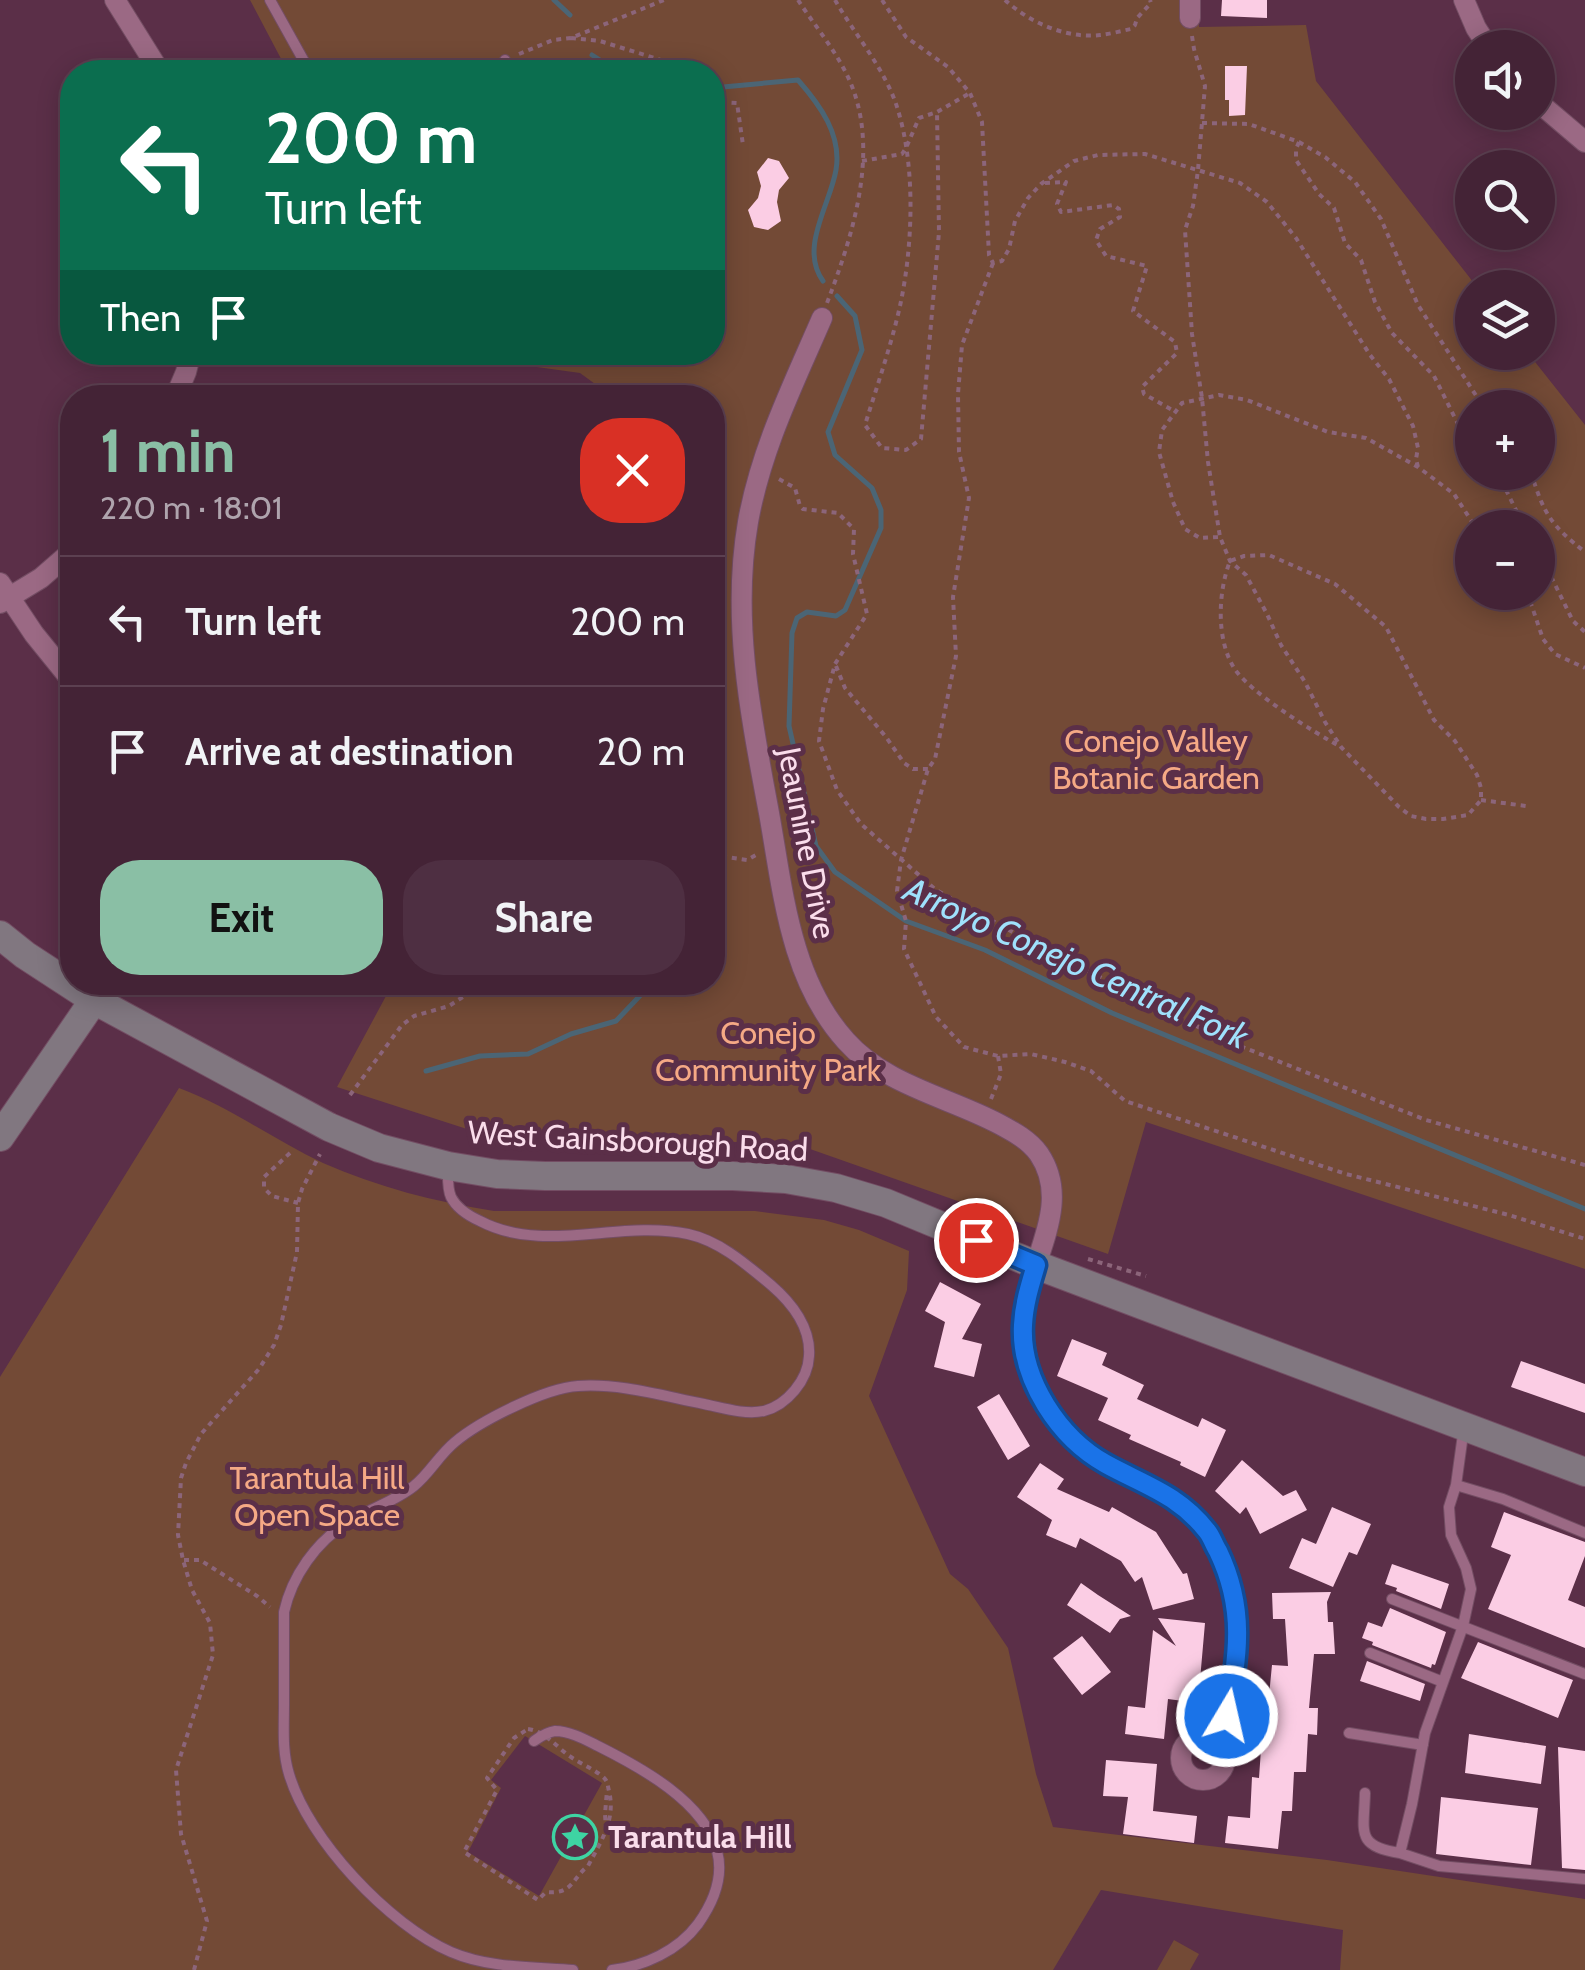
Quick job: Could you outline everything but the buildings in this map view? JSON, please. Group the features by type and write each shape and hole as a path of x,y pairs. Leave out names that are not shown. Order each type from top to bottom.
{"street":[{"path":"115,0 152,60"},
{"path":"1464,0 1477,30"},
{"path":"1555,116 1585,142"},
{"name":"Jeaunine Drive","path":"822,318 769,439 748,523 742,586 746,682 789,924 810,988 846,1041 870,1063 896,1079 1020,1135 1038,1152 1051,1179 1053,1201 1025,1306 1026,1358 1039,1393 1079,1446 1180,1504 1208,1533 1230,1577 1238,1627 1235,1674 1227,1716 1217,1740"},
{"path":"60,561 41,578 3,594 60,666"},
{"name":"West Gainsborough Road","path":"0,935 60,978"},
{"path":"0,1137 82,995"},
{"name":"West Gainsborough Road","path":"87,995 329,1127 379,1148 498,1174 733,1176 786,1179 836,1188 886,1203 1036,1265 1585,1472"}],"lane":[{"path":"270,0 303,60"},
{"path":"448,1166 451,1196 467,1215 492,1228 540,1237 666,1231 691,1234 725,1250 777,1290 804,1324 808,1338 809,1359 803,1378 790,1396 760,1412 593,1385 572,1386 534,1398 465,1434 414,1486 347,1522 298,1573 288,1594 284,1612 283,1740 288,1773 305,1813 323,1840 400,1919 454,1954 498,1964 573,1970"},
{"path":"1400,1852 1423,1745 1463,1626 1471,1589 1451,1534 1449,1507 1464,1427"},
{"path":"1456,1485 1585,1533"},
{"path":"1392,1599 1585,1674"},
{"path":"1370,1653 1442,1682"},
{"path":"539,1738 550,1731 560,1731 650,1774 691,1809 716,1847 718,1884 708,1910 691,1933 649,1962 612,1970"},
{"path":"1348,1733 1423,1745"},
{"path":"1365,1793 1365,1837 1378,1849 1440,1866 1585,1879"}],"path":[{"path":"570,38 664,0"},
{"path":"798,0 846,72 863,128 859,194 846,256 822,318"},
{"path":"835,0 897,104 906,148 910,225 900,305 865,425 882,448 906,450 921,439 939,232 937,112"},
{"path":"882,0 906,37 948,67 970,93 982,122 989,254 993,263 962,345 958,452 969,498 952,597 956,656 936,759 928,768 897,891 906,921 904,948 936,1017 964,1048 998,1056 1031,1054 1065,1062 1091,1071 1126,1100 1346,1174 1585,1239"},
{"path":"1005,0 1020,14 1048,27 1096,36 1132,29 1150,0"},
{"path":"1190,9 1194,50 1205,86 1198,170 1185,230 1192,334 1220,537 1230,561 1246,575 1281,645 1341,748 1411,816 1444,820 1468,814 1481,800 1477,775 1434,720 1386,627 1335,584 1270,555 1230,561 1221,620 1224,646 1234,669 1251,687 1341,748"},
{"path":"505,60 553,40 570,38 600,41 661,60"},
{"path":"862,161 902,154 919,118 970,93"},
{"path":"725,102 737,103 743,145"},
{"path":"1202,123 1249,124 1299,142 1355,182 1381,219 1418,305 1472,390"},
{"path":"1299,142 1296,160 1318,194 1334,208 1345,242 1361,260 1375,302 1392,334 1434,376 1455,416"},
{"path":"993,263 1002,260 1009,249 1015,222 1028,198 1074,161 1098,155 1145,154 1240,183 1267,202 1296,238 1389,379 1413,426 1418,467"},
{"path":"1041,184 1066,182 1056,204 1061,212 1114,205 1120,209 1120,216 1100,229 1096,240 1106,256 1147,266 1133,311 1175,342 1177,352 1142,386 1144,394 1174,411"},
{"path":"1220,537 1200,538 1185,529 1159,452 1162,430 1182,403 1218,395 1247,400 1328,432 1366,438 1418,467 1454,494 1464,510"},
{"path":"760,471 795,488 803,510 838,513 854,529 853,554 866,614 836,664 819,740 837,790 861,824 936,890 1220,1038 1426,1120 1585,1165"},
{"path":"1537,490 1556,530 1585,552"},
{"path":"1555,585 1573,622 1585,632"},
{"path":"1533,610 1542,639 1555,654 1585,668"},
{"path":"836,664 845,688 904,763 914,769 928,768"},
{"path":"1481,800 1526,806"},
{"path":"350,1095 402,1026 414,1016 449,1006 466,995"},
{"path":"983,1116 1001,1074 998,1056"},
{"path":"290,1153 264,1177 264,1188 272,1196 298,1203"},
{"path":"194,1970 207,1922 181,1834 176,1770 213,1654 210,1624 192,1590 178,1535 181,1478 202,1434 259,1369 274,1344 297,1252 298,1203 320,1154"},
{"path":"1077,1256 1146,1276"},
{"path":"183,1560 200,1560 271,1608 284,1612"},
{"path":"528,1728 535,1729 539,1738 602,1776 608,1785 612,1813 578,1879 557,1893 546,1892 538,1900 464,1852 497,1790 488,1778 514,1738 528,1728"}],"green space":[{"name":"Conejo Valley Botanic Garden","path":"250,0 1198,0 1199,27 1306,25 1316,81 1464,270 1455,270 1455,370 1541,370 1585,425 1585,1269 1146,1122 1108,1254 793,1143 581,1139 470,1130 337,1087 387,995 725,995 725,385 596,385 580,373 522,365 725,365 725,60 282,60"},
{"name":"Tarantula Hill Open Space","path":"179,1088 343,1172 450,1203 494,1211 755,1211 824,1220 859,1230 909,1251 907,1290 869,1396 950,1574 968,1589 1008,1648 1036,1774 1053,1827 1327,1860 1585,1899 1585,1970 1340,1970 1343,1930 1101,1890 1053,1970 0,1970 0,1377","holes":["525,1736 602,1783 539,1896 468,1852 501,1788 491,1780"]},
{"path":"1174,1940 1199,1954 1190,1970 1157,1970"}],"waterway":[{"name":"Arroyo Conejo Central Fork","path":"554,0 570,15"},
{"name":"Arroyo Conejo Central Fork","path":"592,55 600,60"},
{"name":"Arroyo Conejo Central Fork","path":"725,87 798,80 821,110 832,133 837,157 815,241 816,268 823,281"},
{"name":"Arroyo Conejo Central Fork","path":"837,296 855,316 862,350 828,432 835,455 872,488 881,510 881,528 845,610 836,616 807,612 797,618 792,633 789,726 816,846 835,872 906,921 985,950 1112,1013 1585,1209"},
{"path":"426,1071 480,1056 528,1054 571,1034 616,1021 641,995"}],"place":[{"name":"Tarantula Hill","path":"575,1837"}],"route":[{"path":"976,1240 1036,1265 1025,1306 1026,1358 1039,1393 1058,1423 1079,1446 1180,1504 1208,1533 1230,1577 1238,1627 1227,1716"}],"park label":[{"name":"Conejo Community Park","path":"768,1052"}]}
